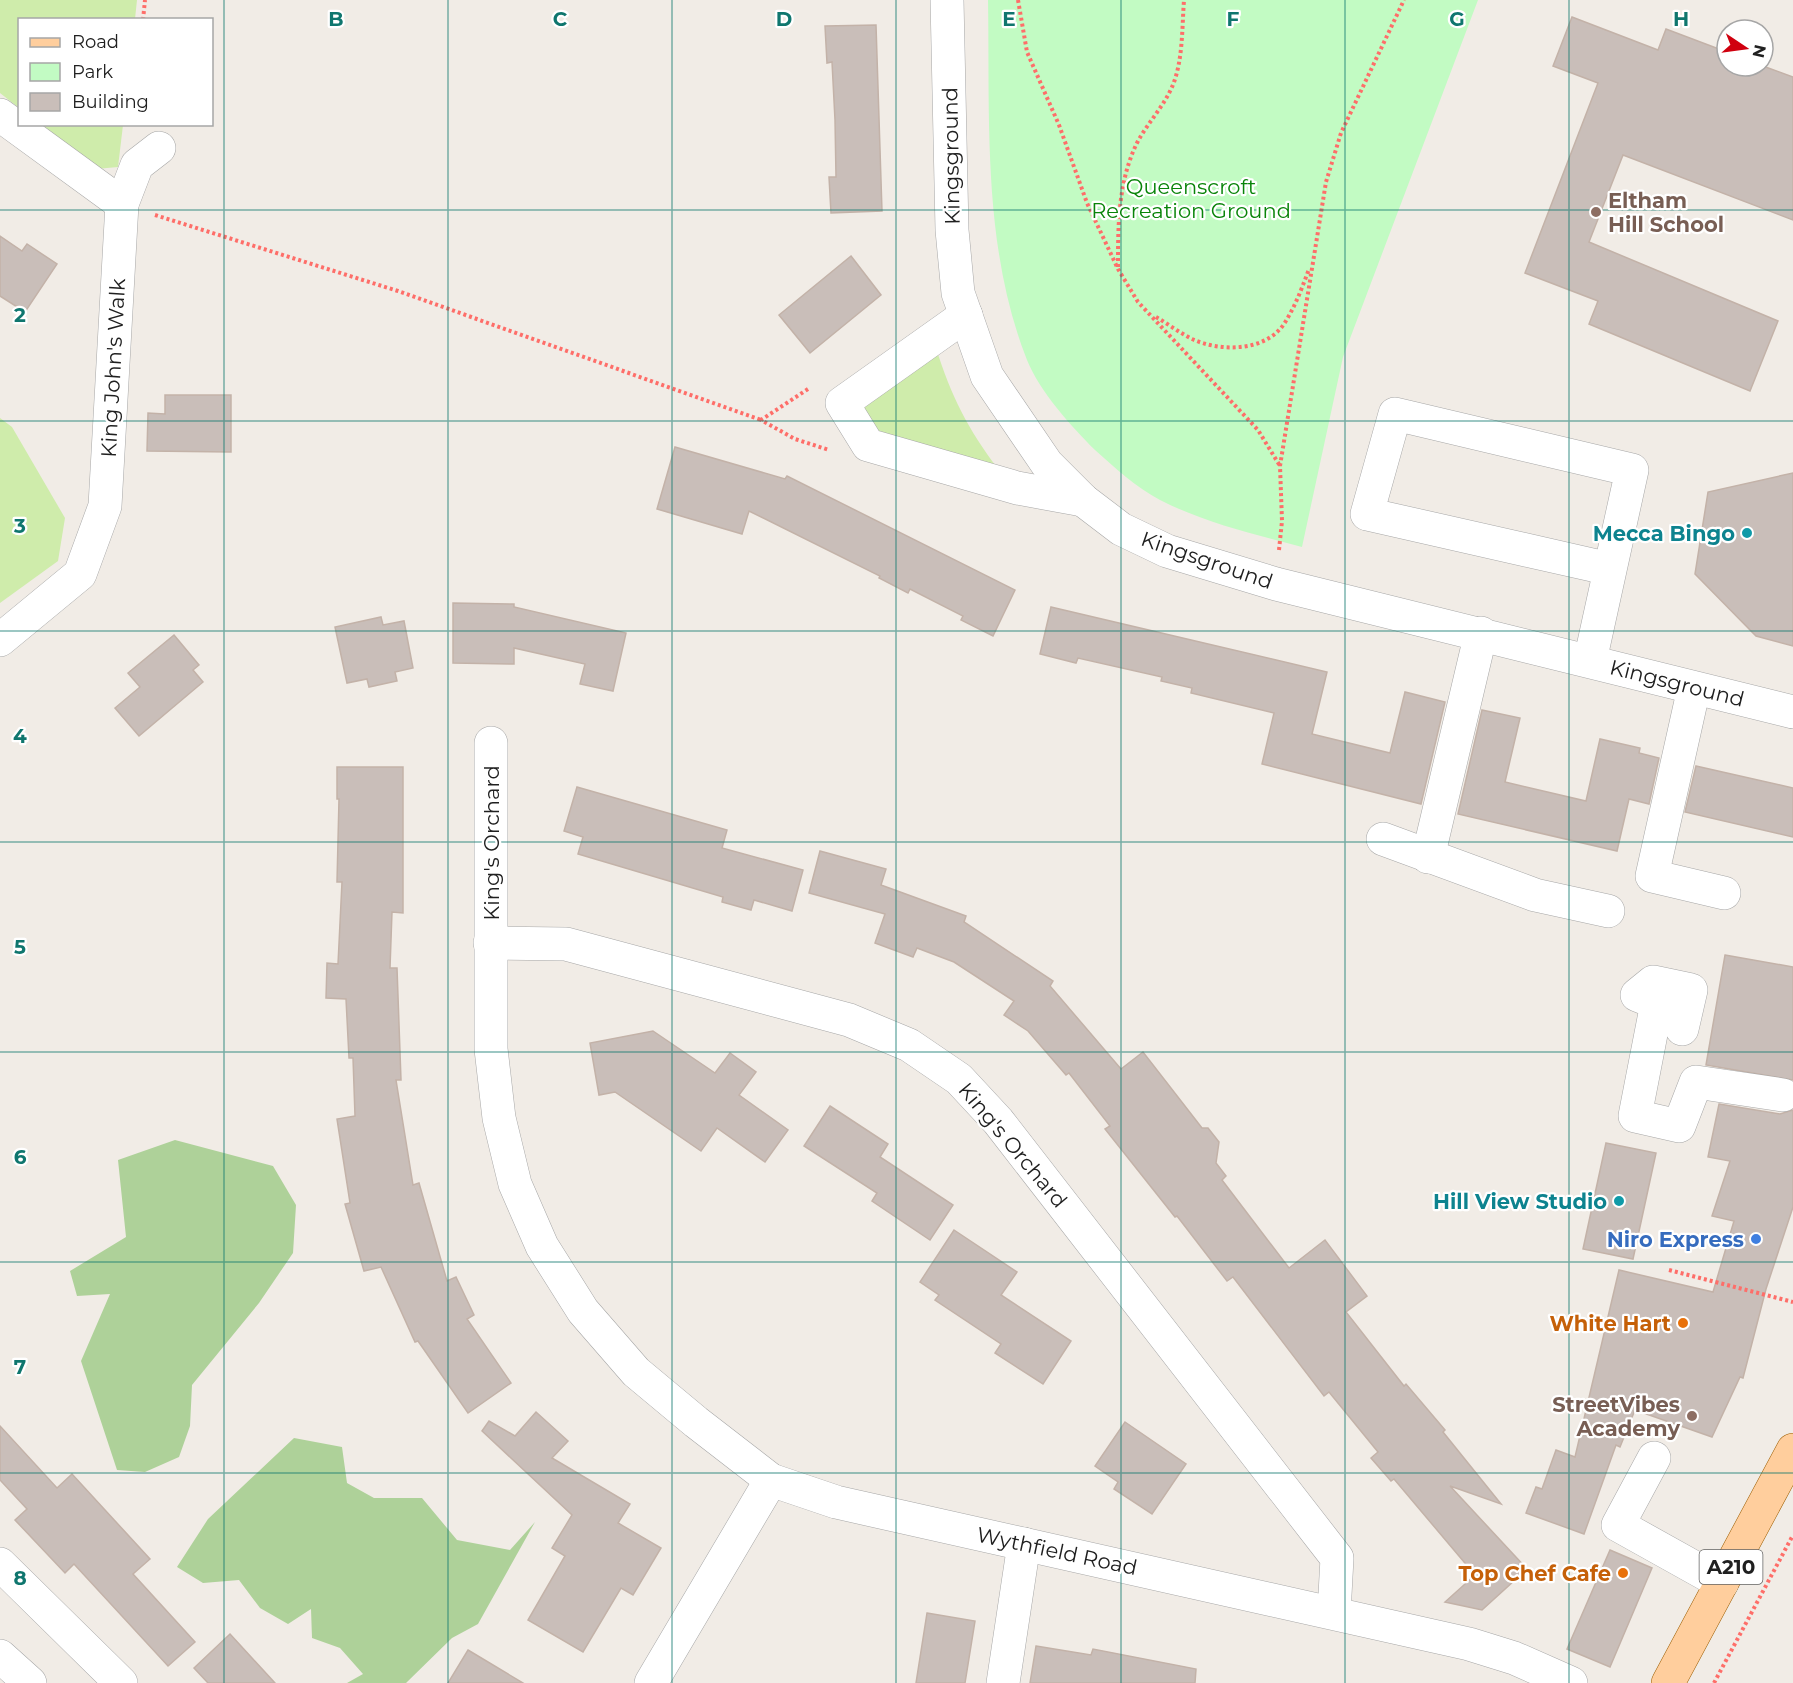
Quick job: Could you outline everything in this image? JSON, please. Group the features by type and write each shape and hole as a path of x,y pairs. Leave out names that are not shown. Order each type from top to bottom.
{"main road":[{"name":"A210","path":"1668,1683 1793,1450"}],"street":[{"name":"Kingsground","path":"947,0 952,230 957,293 987,376 1047,464 1083,500 1121,529 1167,551 1276,584 1793,712"},
{"path":"0,115 122,204"},
{"name":"King John's Walk","path":"0,640 80,574 105,506 122,204 136,165 159,148"},
{"path":"966,315 842,403 868,445 1017,488 1083,500"},
{"path":"1590,661 1632,470 1395,414 1367,514 1610,568"},
{"path":"1428,856 1481,633"},
{"path":"1694,688 1652,876 1724,893"},
{"name":"King's Orchard","path":"491,743 491,1049 499,1118 515,1184 542,1246 583,1311 636,1372 771,1480"},
{"path":"1383,839 1535,895 1608,911"},
{"name":"King's Orchard","path":"490,943 566,944 849,1020 909,1045 959,1079 998,1121 1337,1558 1334,1613"},
{"path":"1682,1029 1691,990 1653,982 1637,995 1657,1003 1635,1116 1679,1126 1696,1082 1783,1095"},
{"path":"1654,1458 1618,1526 1722,1583"},
{"path":"651,1683 771,1480"},
{"name":"Wythfield Road","path":"771,1480 836,1502 1469,1644 1514,1658 1571,1683"},
{"path":"1003,1683 1024,1544"},
{"path":"0,1564 121,1683"},
{"path":"0,1656 30,1683"}],"path":[{"path":"142,18 145,0"},
{"path":"1018,0 1027,52 1064,136 1088,203 1118,269 1138,302 1258,430 1280,466"},
{"path":"1118,269 1118,220 1128,163 1139,139 1174,82 1180,56 1184,0"},
{"path":"1276,584 1282,521 1280,466 1311,263 1326,182 1341,133 1404,0"},
{"path":"122,204 398,291 761,420"},
{"path":"1150,314 1192,339 1213,346 1243,347 1265,340 1283,326 1311,263"},
{"path":"1668,1270 1793,1302"},
{"path":"1714,1683 1793,1535"}],"green space":[{"path":"0,0 137,0 135,18 18,18 18,107 0,93"},
{"name":"Queenscroft Recreation Ground","path":"988,0 1478,0 1343,357 1302,547 1212,522 1151,495 1118,470 1086,441 1057,408 1033,372 1012,317 995,228 989,137"},
{"path":"41,126 123,126 118,167 96,169"},
{"path":"936,348 961,412 998,469 880,438 859,404"},
{"path":"0,418 12,427 65,518 58,561 0,603"},
{"path":"175,1140 273,1166 296,1205 293,1253 259,1303 192,1385 190,1426 179,1457 145,1472 117,1470 81,1361 110,1294 77,1296 70,1271 126,1237 118,1160"},
{"path":"294,1438 342,1447 347,1483 374,1498 422,1498 457,1540 510,1550 535,1522 478,1624 452,1638 406,1683 347,1683 363,1674 340,1648 312,1638 311,1609 288,1624 260,1608 239,1580 203,1583 177,1567 208,1519"}],"building":[{"path":"1572,17 1658,50 1666,29 1715,47 1715,78 1775,78 1775,70 1793,77 1793,220 1623,155 1589,242 1778,321 1750,391 1589,324 1598,301 1525,273 1598,83 1553,66"},
{"path":"876,25 882,211 831,213 829,177 836,177 835,120 832,62 827,63 825,26"},
{"path":"0,236 22,251 27,244 57,264 25,312 0,296"},
{"path":"851,256 881,295 810,353 779,315"},
{"path":"165,395 231,395 231,452 147,451 148,413 165,414"},
{"path":"675,447 785,479 787,476 1015,590 993,636 961,620 963,616 910,589 908,593 879,578 880,576 749,511 742,534 657,509"},
{"name":"Mecca Bingo","path":"1793,473 1793,646 1756,636 1695,574 1708,492"},
{"path":"453,603 514,604 514,607 626,633 613,691 580,684 585,664 514,648 514,664 453,663"},
{"path":"1051,607 1327,672 1312,734 1390,753 1405,692 1445,702 1421,804 1262,764 1274,713 1191,693 1192,688 1161,681 1162,677 1078,658 1076,663 1040,654"},
{"path":"381,617 383,625 404,621 413,668 395,672 397,681 369,687 367,679 347,683 335,627"},
{"path":"174,635 199,665 193,670 203,682 139,736 115,708 140,687 128,673"},
{"path":"1482,710 1520,718 1505,782 1586,801 1600,739 1640,748 1639,753 1659,758 1649,804 1629,799 1617,851 1458,814"},
{"path":"1696,766 1793,788 1793,837 1685,812"},
{"path":"337,767 403,767 403,913 392,912 390,968 397,968 401,1080 396,1080 413,1185 419,1183 447,1281 456,1277 474,1315 467,1319 511,1383 468,1413 418,1341 415,1342 381,1267 364,1271 345,1204 350,1203 337,1119 355,1116 353,1058 349,1058 346,999 326,998 327,963 338,964 342,882 337,882 339,799 337,799"},
{"path":"577,787 727,830 722,848 803,870 792,911 754,900 751,910 722,902 723,897 578,854 583,837 564,831"},
{"path":"820,851 886,869 881,885 966,916 964,922 1053,981 1050,986 1121,1069 1143,1052 1202,1128 1208,1128 1219,1142 1216,1163 1226,1176 1222,1180 1289,1268 1325,1240 1367,1296 1346,1312 1404,1386 1406,1384 1445,1430 1443,1432 1501,1504 1450,1486 1527,1569 1482,1610 1445,1602 1475,1575 1394,1479 1391,1481 1371,1458 1378,1452 1329,1392 1324,1396 1233,1277 1227,1281 1177,1216 1175,1217 1105,1129 1110,1126 1069,1073 1066,1075 1028,1031 1004,1015 1014,1001 954,962 917,948 913,957 875,943 885,914 809,893"},
{"path":"1725,955 1793,967 1793,1080 1706,1065"},
{"path":"653,1031 715,1073 730,1053 756,1072 739,1095 788,1130 765,1162 717,1128 701,1151 615,1092 599,1095 590,1043"},
{"path":"1719,1104 1780,1114 1793,1110 1793,1207 1766,1289 1743,1378 1740,1377 1712,1437 1635,1410 1620,1447 1616,1445 1584,1534 1526,1513 1536,1487 1542,1489 1556,1450 1575,1457 1619,1270 1713,1292 1734,1221 1712,1216 1730,1161 1708,1157"},
{"path":"830,1106 888,1144 880,1157 953,1205 930,1240 872,1201 877,1193 804,1146"},
{"name":"Hill View Studio","path":"1606,1143 1656,1153 1633,1259 1583,1249"},
{"path":"954,1230 1017,1272 1001,1295 1071,1341 1043,1384 995,1353 1001,1344 935,1300 939,1295 920,1282"},
{"path":"536,1412 568,1441 552,1458 630,1504 618,1523 661,1548 633,1595 621,1588 583,1652 528,1620 565,1556 552,1548 572,1515 482,1431 489,1421 515,1436"},
{"path":"1125,1422 1186,1464 1152,1514 1114,1489 1118,1482 1095,1466"},
{"path":"0,1426 57,1488 72,1474 150,1559 133,1574 195,1642 168,1666 74,1564 65,1573 15,1520 27,1509 0,1480"},
{"path":"1610,1550 1652,1568 1610,1667 1567,1649"},
{"path":"927,1613 975,1621 965,1683 916,1683"},
{"path":"230,1634 275,1683 208,1683 194,1668"},
{"path":"1036,1646 1091,1655 1093,1649 1196,1669 1195,1683 1030,1683"},
{"path":"468,1650 523,1683 448,1683"}],"place":[{"name":"Eltham Hill School","path":"1596,212"},
{"name":"Mecca Bingo","path":"1747,533"},
{"name":"Hill View Studio","path":"1619,1201"},
{"name":"Niro Express","path":"1756,1239"},
{"name":"White Hart","path":"1683,1323"},
{"name":"StreetVibes Academy","path":"1692,1416"},
{"name":"Top Chef Cafe","path":"1623,1573"}]}
